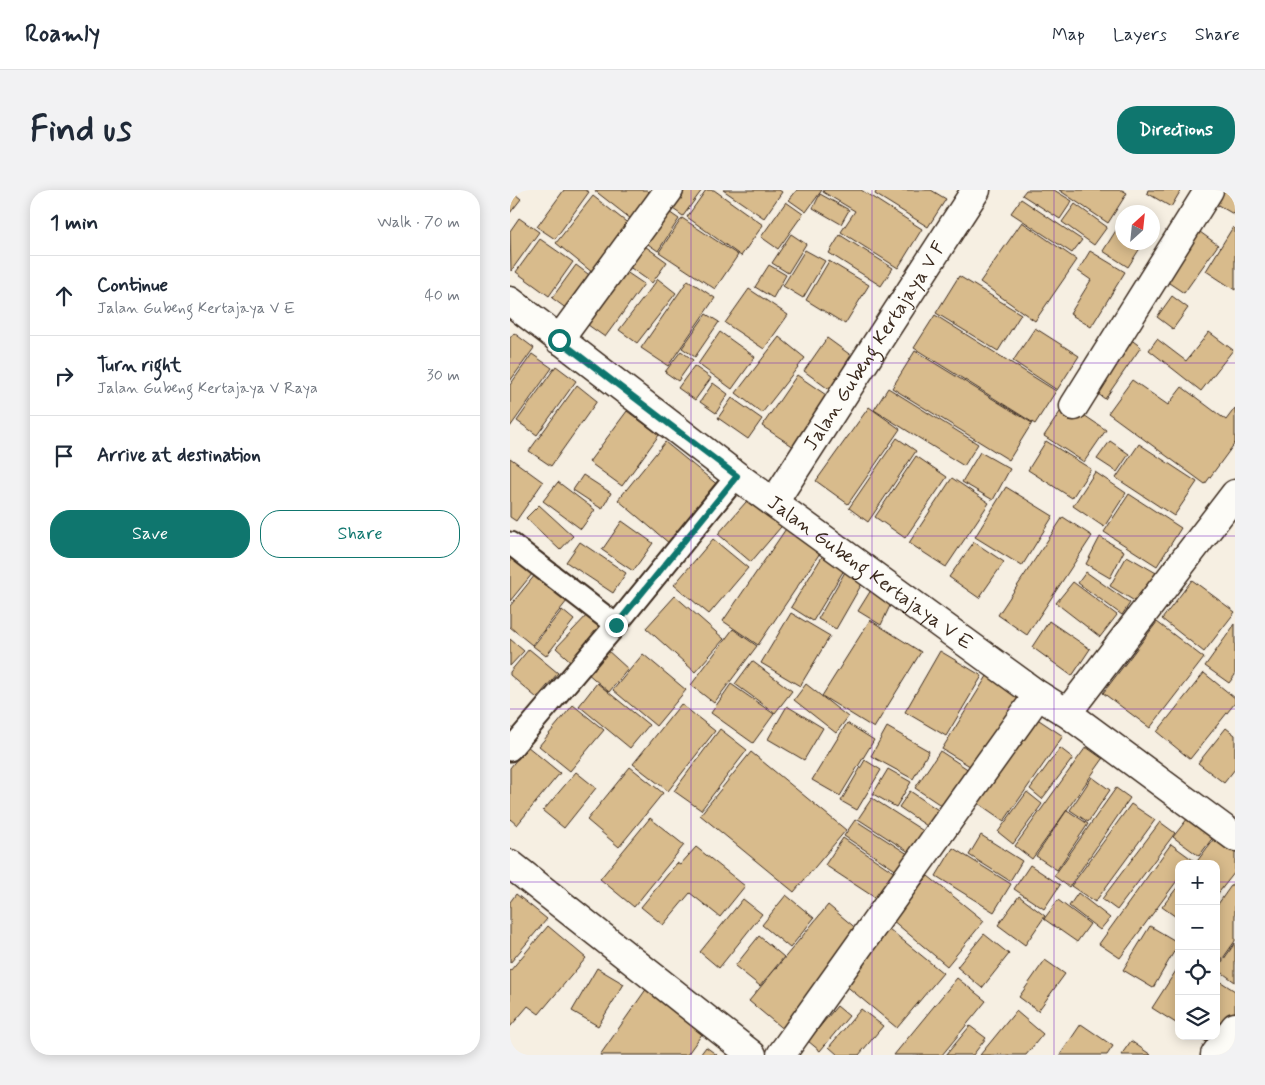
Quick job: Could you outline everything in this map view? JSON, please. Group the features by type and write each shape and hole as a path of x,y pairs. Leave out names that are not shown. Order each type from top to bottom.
{"street":[{"path":"559,340 669,190"},
{"name":"Jalan Gubeng Kertajaya V F","path":"774,502 976,190"},
{"path":"1074,406 1208,190"},
{"name":"Jalan Gubeng Kertajaya V E","path":"510,301 737,476 1038,695 1067,713 1235,837"},
{"path":"1067,713 1235,494"},
{"path":"781,1055 1038,695"},
{"path":"510,864 752,1055"},
{"path":"1215,1055 1235,1027"}],"lane":[{"path":"510,750 616,625 737,476"},
{"path":"510,543 616,625"}],"building":[{"path":"510,190 521,199 510,213"},
{"path":"564,190 585,190 589,192 555,239 537,227"},
{"path":"594,190 647,190 651,194 631,219"},
{"path":"682,190 702,190 683,216 670,207"},
{"path":"706,190 714,190 763,225 741,256 687,217"},
{"path":"723,190 779,190 782,192 764,218"},
{"path":"797,190 822,190 806,212 789,200"},
{"path":"824,190 861,190 922,229 898,268 841,232 855,211 823,192"},
{"path":"877,190 931,190 946,199 928,227 875,194"},
{"path":"1026,190 1054,190 1072,201 1060,219 1022,195"},
{"path":"1059,190 1122,190 1127,193 1119,205 1115,205 1115,212 1108,223"},
{"path":"1148,190 1181,190 1171,207 1147,193"},
{"path":"1217,190 1235,190 1235,215 1211,201"},
{"path":"820,194 849,210 841,224 813,208"},
{"path":"593,196 630,225 593,273 556,243"},
{"path":"1021,199 1082,240 1072,253 1011,213"},
{"path":"786,202 803,214 778,249 761,237"},
{"path":"1075,204 1107,227 1094,245 1062,222"},
{"path":"666,210 679,219 658,251 645,242"},
{"path":"519,218 539,232 511,271 510,231"},
{"path":"682,218 738,255 715,289 659,252"},
{"path":"1022,222 1077,260 1035,321 980,282"},
{"path":"1233,227 1235,229 1235,290 1206,271"},
{"path":"1115,232 1115,250 1139,250 1128,267 1103,251"},
{"path":"1200,232 1218,245 1184,293 1166,281"},
{"path":"791,234 806,244 788,273 772,263"},
{"path":"840,235 893,268 881,286 829,253"},
{"path":"540,239 573,262 549,296 516,272"},
{"path":"642,244 667,262 652,283 628,266"},
{"path":"805,250 825,261 803,298 783,286"},
{"path":"1090,251 1125,272 1091,327 1070,314 1091,280 1078,271"},
{"path":"829,261 869,285 845,324 806,300"},
{"path":"576,265 592,277 567,309 552,298"},
{"path":"769,265 786,275 773,298 755,287"},
{"path":"619,267 644,284 605,337 581,320"},
{"path":"959,276 1021,314 998,351 936,313"},
{"path":"658,279 676,293 637,343 619,330"},
{"path":"688,280 715,298 668,366 641,348"},
{"path":"749,289 788,315 764,349 725,323"},
{"path":"1172,296 1188,308 1173,329 1157,317"},
{"path":"706,314 719,322 695,357 682,348"},
{"path":"935,315 1056,391 1035,424 914,348"},
{"path":"1035,328 1079,356 1057,390 1013,361"},
{"path":"720,332 755,357 732,389 698,364"},
{"path":"1209,332 1233,350 1201,391 1149,350 1157,339 1186,361"},
{"path":"514,333 534,348 510,381 510,338"},
{"path":"1126,336 1141,347 1105,399 1090,388"},
{"path":"779,337 805,358 762,413 736,393"},
{"path":"827,338 856,359 831,391 804,371"},
{"path":"681,351 693,360 678,381 665,372"},
{"path":"915,351 1032,423 1009,460 892,388"},
{"path":"532,354 552,368 510,427 510,385"},
{"path":"556,366 576,381 537,435 517,421"},
{"path":"694,366 711,378 695,400 678,388"},
{"path":"797,375 829,397 794,447 762,426"},
{"path":"1132,380 1168,405 1182,387 1226,420 1235,408 1235,443 1205,484 1108,413"},
{"path":"713,383 728,394 716,413 700,402"},
{"path":"577,385 597,401 551,466 529,451"},
{"path":"888,388 978,444 964,466 874,410"},
{"path":"732,398 762,419 748,439 718,418"},
{"path":"1066,403 1106,430 1084,462 1044,436"},
{"path":"869,407 900,429 848,504 816,481"},
{"path":"627,411 659,435 622,486 589,462"},
{"path":"897,438 916,451 868,522 849,508"},
{"path":"1046,441 1091,469 1072,498 1028,470"},
{"path":"1110,441 1129,454 1117,472 1097,459"},
{"path":"665,442 719,486 670,544 618,500"},
{"path":"1139,444 1197,482 1174,516 1116,478"},
{"path":"980,452 1010,469 993,500 962,482"},
{"path":"916,456 947,477 905,538 875,517"},
{"path":"510,458 543,482 516,521 510,517"},
{"path":"1095,472 1126,493 1104,527 1073,506"},
{"path":"583,475 611,493 602,509 573,490"},
{"path":"952,478 989,503 946,567 909,543"},
{"path":"558,482 595,510 581,529 543,501"},
{"path":"1006,487 1053,516 1022,566 975,537"},
{"path":"753,494 786,521 751,562 718,534"},
{"path":"1129,494 1181,528 1157,566 1104,532"},
{"path":"539,505 573,536 560,550 526,518"},
{"path":"1063,517 1092,536 1027,635 998,615"},
{"path":"792,520 826,544 758,645 723,621"},
{"path":"622,521 653,543 633,571 602,550"},
{"path":"1100,537 1124,551 1110,578 1086,564"},
{"path":"713,539 748,568 709,614 674,585"},
{"path":"580,542 626,573 613,593 566,562"},
{"path":"974,542 1004,562 979,598 949,577"},
{"path":"510,546 537,568 510,601"},
{"path":"825,552 847,565 813,621 791,607"},
{"path":"1127,556 1158,574 1141,605 1110,586"},
{"path":"849,565 867,575 836,629 818,619"},
{"path":"539,570 571,596 532,645 510,627 510,606"},
{"path":"1086,572 1130,603 1122,615 1078,583"},
{"path":"1192,580 1235,612 1204,652 1162,619"},
{"path":"876,582 895,595 881,625 858,611"},
{"path":"1073,582 1117,615 1100,637 1056,603"},
{"path":"675,596 724,639 695,672 646,628"},
{"path":"562,610 574,620 546,656 533,646"},
{"path":"589,613 608,630 575,665 556,648"},
{"path":"791,613 830,636 800,686 761,663"},
{"path":"870,620 921,652 874,728 822,696"},
{"path":"1049,621 1090,649 1072,676 1032,647"},
{"path":"1157,622 1204,658 1150,728 1103,693"},
{"path":"1235,624 1235,675 1229,683 1205,666"},
{"path":"733,629 757,646 714,703 691,685"},
{"path":"510,639 524,651 510,666"},
{"path":"529,649 558,673 537,698 510,675 510,672"},
{"path":"606,649 628,669 609,692 586,672"},
{"path":"940,651 982,676 946,736 905,712"},
{"path":"643,654 686,690 656,726 613,690"},
{"path":"752,661 792,691 775,713 735,684"},
{"path":"992,668 1027,690 978,771 942,749"},
{"path":"1204,673 1235,698 1235,703 1190,759 1157,732"},
{"path":"597,683 649,725 630,748 579,706"},
{"path":"731,684 774,714 753,743 711,713"},
{"path":"806,684 848,717 836,733 794,700"},
{"path":"681,704 715,731 668,791 633,764"},
{"path":"573,705 604,730 570,771 539,746"},
{"path":"787,706 823,728 804,760 768,739"},
{"path":"1033,716 1063,736 1004,821 975,801"},
{"path":"847,723 874,740 840,796 812,780"},
{"path":"887,727 929,751 913,779 871,756"},
{"path":"1226,728 1235,735 1235,769 1224,783 1198,763"},
{"path":"720,729 747,750 701,810 674,791"},
{"path":"527,746 560,773 517,825 510,819 510,768"},
{"path":"1086,747 1103,759 1032,859 1015,846"},
{"path":"1060,748 1073,758 1042,799 1030,789"},
{"path":"940,751 975,774 951,812 915,788"},
{"path":"751,752 846,830 794,892 700,815"},
{"path":"865,760 881,770 857,810 841,801"},
{"path":"630,767 663,793 619,847 587,820"},
{"path":"888,769 911,782 896,807 873,794"},
{"path":"576,772 596,788 564,828 543,811"},
{"path":"1092,777 1110,790 1088,822 1070,810"},
{"path":"1116,788 1130,798 1069,887 1054,876"},
{"path":"910,791 944,814 933,830 899,807"},
{"path":"1027,792 1042,804 1013,844 998,832"},
{"path":"872,798 925,832 912,854 858,819"},
{"path":"1131,804 1155,820 1095,902 1071,886"},
{"path":"1195,809 1220,828 1199,856 1173,837"},
{"path":"1067,810 1088,824 1057,870 1036,856"},
{"path":"650,818 684,845 634,907 600,879"},
{"path":"855,820 914,858 903,875 844,836"},
{"path":"1160,822 1175,833 1117,910 1102,899"},
{"path":"1219,832 1235,844 1235,872 1220,891 1220,860 1198,860"},
{"path":"981,835 1022,861 1010,881 969,855"},
{"path":"843,838 898,875 880,901 825,865"},
{"path":"1171,844 1193,860 1175,860 1175,883 1120,958 1099,944"},
{"path":"696,847 745,886 720,917 690,893 663,925 641,907 677,863 680,865"},
{"path":"953,848 1011,884 994,912 936,876"},
{"path":"1030,865 1060,885 1044,909 1014,889"},
{"path":"928,876 984,921 947,966 892,920"},
{"path":"1235,880 1235,941 1220,963 1220,905 1220,901"},
{"path":"1175,890 1175,916 1162,907"},
{"path":"1078,893 1110,918 1100,930 1069,906"},
{"path":"516,894 547,919 510,963 510,902"},
{"path":"786,895 814,918 790,948 762,925"},
{"path":"1019,896 1045,916 1025,945 998,925"},
{"path":"743,899 762,914 719,968 700,952"},
{"path":"1058,900 1090,924 1077,942 1044,919"},
{"path":"828,905 864,935 785,1031 749,1001"},
{"path":"548,926 586,958 539,1014 528,1006 510,1027 510,971"},
{"path":"1150,926 1175,941 1175,950 1153,988 1123,970"},
{"path":"889,929 943,973 897,1028 844,984"},
{"path":"984,934 1009,954 982,988 957,967"},
{"path":"759,936 784,957 760,986 735,966"},
{"path":"1235,943 1235,982 1220,971 1220,965"},
{"path":"1045,960 1065,974 1038,1011 1019,997"},
{"path":"597,968 624,984 598,1026 572,1011"},
{"path":"1175,972 1175,1022 1152,1008"},
{"path":"957,978 986,1001 942,1055 894,1055"},
{"path":"1221,982 1235,991 1235,1019 1216,1049 1204,1040 1220,1040"},
{"path":"647,988 705,1030 687,1055 600,1055"},
{"path":"837,1006 849,1016 820,1051 808,1041"},
{"path":"861,1009 883,1026 859,1055 838,1055 829,1047"},
{"path":"1016,1011 1043,1034 1026,1055 980,1055"},
{"path":"1081,1024 1113,1046 1107,1055 1060,1055"},
{"path":"970,1026 986,1038 973,1055 946,1055"},
{"path":"1131,1041 1151,1055 1121,1055"},
{"path":"706,1047 717,1055 700,1055"}],"route":[{"path":"559,340 737,476 616,625"}]}
